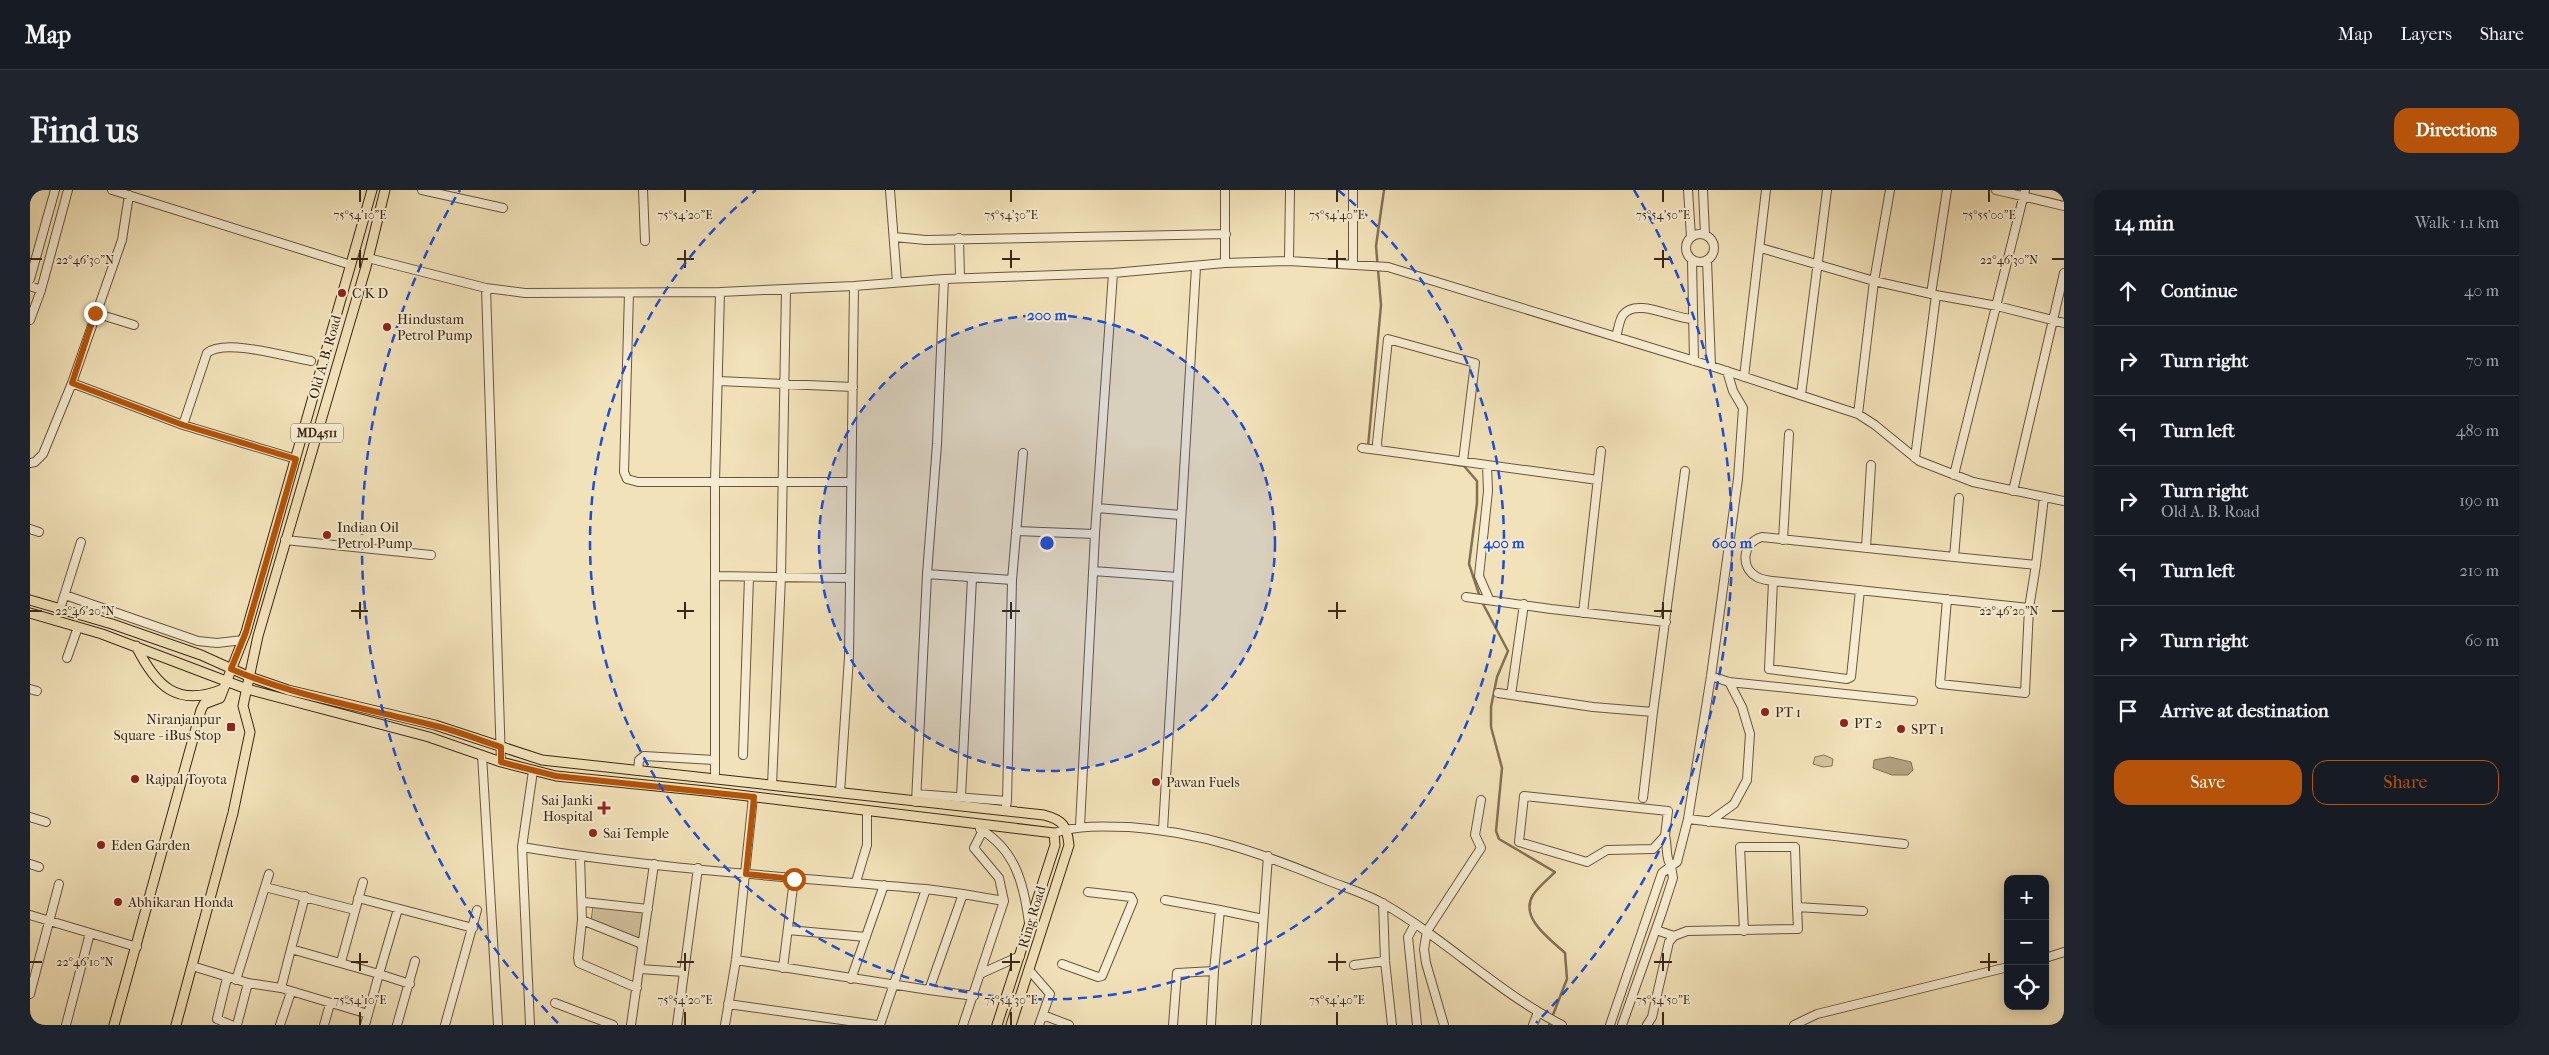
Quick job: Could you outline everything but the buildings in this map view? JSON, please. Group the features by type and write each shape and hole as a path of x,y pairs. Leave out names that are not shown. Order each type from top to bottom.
{"main road":[{"name":"Old A. B. Road","path":"222,693 243,640 372,190"},
{"name":"Old A. B. Road","path":"176,1025 233,813 250,732 244,706 258,636 368,258 385,190"},
{"path":"30,600 192,652 250,677 288,690 435,725 542,760 840,793 917,798 1058,819 1068,829"},
{"path":"30,613 136,646 226,680 247,690 429,737 501,762 556,776 867,810 1054,834"},
{"path":"136,646 146,667 168,690 197,697 222,693"},
{"path":"114,1025 204,704 222,693"},
{"name":"Ring Road","path":"1011,1025 1030,971 1069,845 1068,829"},
{"name":"Ring Road","path":"997,1025 1055,845 1054,834"}],"street":[{"path":"30,278 55,190"},
{"path":"30,320 41,290 68,190"},
{"path":"112,190 351,265"},
{"path":"422,190 503,208"},
{"path":"643,190 645,242"},
{"path":"890,190 897,282"},
{"path":"1225,190 1225,263"},
{"path":"1289,261 1290,190"},
{"path":"1353,190 1353,264"},
{"path":"1688,190 1691,237"},
{"path":"1703,190 1705,235"},
{"path":"1744,377 1761,248 1766,190"},
{"path":"1801,395 1819,265 1827,190"},
{"path":"1858,414 1874,281 1890,190"},
{"path":"1915,458 1947,190"},
{"path":"1996,190 2024,193 2064,206"},
{"path":"1954,475 2024,193"},
{"path":"30,463 35,462 43,454 72,383 122,240 129,195"},
{"path":"894,237 926,240 1226,234"},
{"path":"1692,260 1700,262 1707,260 1713,254 1714,246 1711,239 1705,235 1691,237 1686,243 1686,251 1692,260 1694,361"},
{"path":"959,238 960,278"},
{"path":"1761,248 1874,281 1997,306 2064,323"},
{"path":"368,258 486,288 525,293 720,292 854,286 944,278 1113,273 1225,263 1289,261 1388,267 1727,371 1858,414 1915,458 1954,475 1973,482 2064,501"},
{"path":"1707,260 1711,366"},
{"path":"1163,830 1196,266"},
{"path":"1080,826 1095,534 1113,273"},
{"path":"2013,491 2051,320 2064,273"},
{"path":"944,278 937,444 927,574 917,798 961,797 1007,801"},
{"path":"30,286 41,290"},
{"path":"840,793 849,657 854,286"},
{"path":"486,288 501,762"},
{"path":"772,785 780,577 786,289"},
{"path":"715,779 715,481 720,292"},
{"path":"628,293 624,472 627,479 638,482 851,482"},
{"path":"1616,337 1621,316 1629,309 1640,307 1693,319"},
{"path":"95,313 134,325"},
{"path":"1463,461 1475,363 1388,339 1376,443 1369,449 1598,480"},
{"path":"183,425 206,353 211,349 232,347 311,361"},
{"path":"1610,1025 1662,873 1677,862 1688,819 1711,676 1738,479 1743,408 1733,391 1727,371"},
{"path":"718,381 853,386"},
{"path":"72,383 183,425 296,459"},
{"path":"1783,540 1789,434"},
{"path":"1583,613 1602,451"},
{"path":"1005,810 1007,801 1012,580 1023,453"},
{"path":"1483,599 1479,576 1488,491 1486,465"},
{"path":"1866,548 1871,465"},
{"path":"1643,798 1685,470"},
{"path":"1954,558 1959,498"},
{"path":"1947,599 1940,684 2025,693 2029,608 2044,498"},
{"path":"1097,508 1181,515"},
{"path":"30,529 39,532"},
{"path":"1016,531 1095,534"},
{"path":"2029,608 1774,581 1755,575 1748,569 1745,552 1754,539 1762,537 2036,565"},
{"path":"285,540 431,555"},
{"path":"60,609 81,542"},
{"path":"1728,550 1745,552"},
{"path":"1093,571 1177,577"},
{"path":"927,574 1012,580"},
{"path":"715,576 850,578"},
{"path":"744,755 749,576"},
{"path":"961,797 972,578"},
{"path":"1774,581 1770,669 1847,679 1851,677 1860,590"},
{"path":"65,594 198,641 217,643 243,640"},
{"path":"1466,597 1666,622"},
{"path":"1511,694 1524,604"},
{"path":"67,658 78,627"},
{"path":"1711,676 1729,682 1913,701"},
{"path":"1709,822 1734,804 1747,780 1750,734 1742,707 1729,682"},
{"path":"1498,693 1593,707 1653,712"},
{"path":"482,754 498,1025"},
{"path":"638,771 639,760 644,756 714,760"},
{"path":"530,1025 522,847 533,771"},
{"path":"1622,1025 1673,878 1671,866 1667,861 1668,844 1665,836 1668,811 1524,796 1519,842 1587,862 1607,850 1653,849 1665,836"},
{"path":"725,1025 736,960 754,797"},
{"path":"1444,1025 1426,963 1424,949 1427,931 1481,848 1475,835 1481,800"},
{"path":"856,882 867,846 867,810"},
{"path":"30,817 46,822"},
{"path":"1688,819 1904,844"},
{"path":"971,823 1003,846 1013,860 1021,878 1030,927"},
{"path":"1054,834 1080,826 1163,830 1218,840 1268,856 1383,903 1427,931 1481,975 1539,1013 1562,1025"},
{"path":"964,1025 1004,902 999,878 974,848 983,830"},
{"path":"522,847 580,857 794,879 856,882 926,889 1004,902"},
{"path":"1647,1025 1652,1017 1669,942 1674,936 1687,931 1744,932 1798,929 1795,847 1740,848 1744,932"},
{"path":"1256,1025 1268,856"},
{"path":"580,857 583,902 579,963 637,988"},
{"path":"30,864 39,867"},
{"path":"631,1025 654,864"},
{"path":"677,1025 698,868"},
{"path":"236,980 269,874"},
{"path":"783,968 794,879"},
{"path":"341,962 362,882"},
{"path":"30,994 59,884"},
{"path":"851,979 884,885"},
{"path":"265,887 355,910"},
{"path":"728,1004 878,1025 926,889"},
{"path":"1062,964 1098,977 1102,976 1133,901 1131,897 1088,892"},
{"path":"929,990 963,894"},
{"path":"281,988 304,896"},
{"path":"358,898 473,928"},
{"path":"1165,900 1263,919"},
{"path":"583,902 648,909"},
{"path":"1383,903 1385,961 1392,1025"},
{"path":"1797,906 1863,911"},
{"path":"366,1025 398,909"},
{"path":"445,1025 477,910"},
{"path":"1211,1025 1220,910"},
{"path":"30,915 137,947"},
{"path":"582,920 642,944"},
{"path":"1415,924 1408,937 1417,1025"},
{"path":"788,930 866,937"},
{"path":"1656,930 1674,936"},
{"path":"66,1025 90,933"},
{"path":"291,949 341,962 410,984"},
{"path":"2049,957 2064,952"},
{"path":"30,954 39,957"},
{"path":"982,973 1020,956"},
{"path":"736,960 893,986 974,996"},
{"path":"397,1025 415,961"},
{"path":"1354,965 1385,961"},
{"path":"192,966 227,978 281,988 368,1014"},
{"path":"1794,1025 1817,1014 2004,968"},
{"path":"640,969 684,972"},
{"path":"1030,971 1050,994 1039,1025"},
{"path":"1173,1025 1177,974 1214,971"},
{"path":"227,978 217,1019 231,1025"},
{"path":"237,1025 248,983"},
{"path":"280,1025 291,992"},
{"path":"555,1003 613,1025"},
{"path":"324,1025 330,1004"},
{"path":"1533,1025 1539,1013"},
{"path":"588,1025 589,1015"},
{"path":"1043,1015 1070,1025"}],"shaded area":[{"path":"1824,755 1833,759 1832,766 1823,767 1813,764 1815,757"},
{"path":"1890,757 1911,762 1913,770 1908,775 1892,775 1873,768 1874,760"},
{"path":"593,906 646,913 641,941 591,921"}],"waterway":[{"path":"1368,447 1381,305 1376,246 1384,190"},
{"path":"1446,463 1464,466 1477,481 1477,503 1469,564 1480,597"},
{"path":"1482,602 1508,651 1497,677 1491,707 1491,727 1502,768 1496,831 1499,839 1555,872 1535,892 1530,904 1533,920 1545,935 1565,953 1567,979 1549,1025"}],"place":[{"name":"C K D","path":"342,293"},
{"name":"Hindustam Petrol Pump","path":"387,327"},
{"name":"Indian Oil Petrol Pump","path":"327,535"},
{"name":"PT 1","path":"1765,712"},
{"name":"PT 2","path":"1844,723"},
{"name":"Niranjanpur Square - iBus Stop","path":"231,727"},
{"name":"SPT 1","path":"1901,729"},
{"name":"Rajpal Toyota","path":"135,779"},
{"name":"Pawan Fuels","path":"1156,782"},
{"name":"Sai Janki Hospital","path":"604,808"},
{"name":"Sai Temple","path":"593,833"},
{"name":"Eden Garden","path":"101,845"},
{"name":"Abhikaran Honda","path":"118,902"}],"route":[{"path":"95,313 72,383 183,425 296,459 246,632 231,669 288,690 435,725 474,737 501,747 501,762 533,771 556,776 754,797 746,874 794,879"}]}
